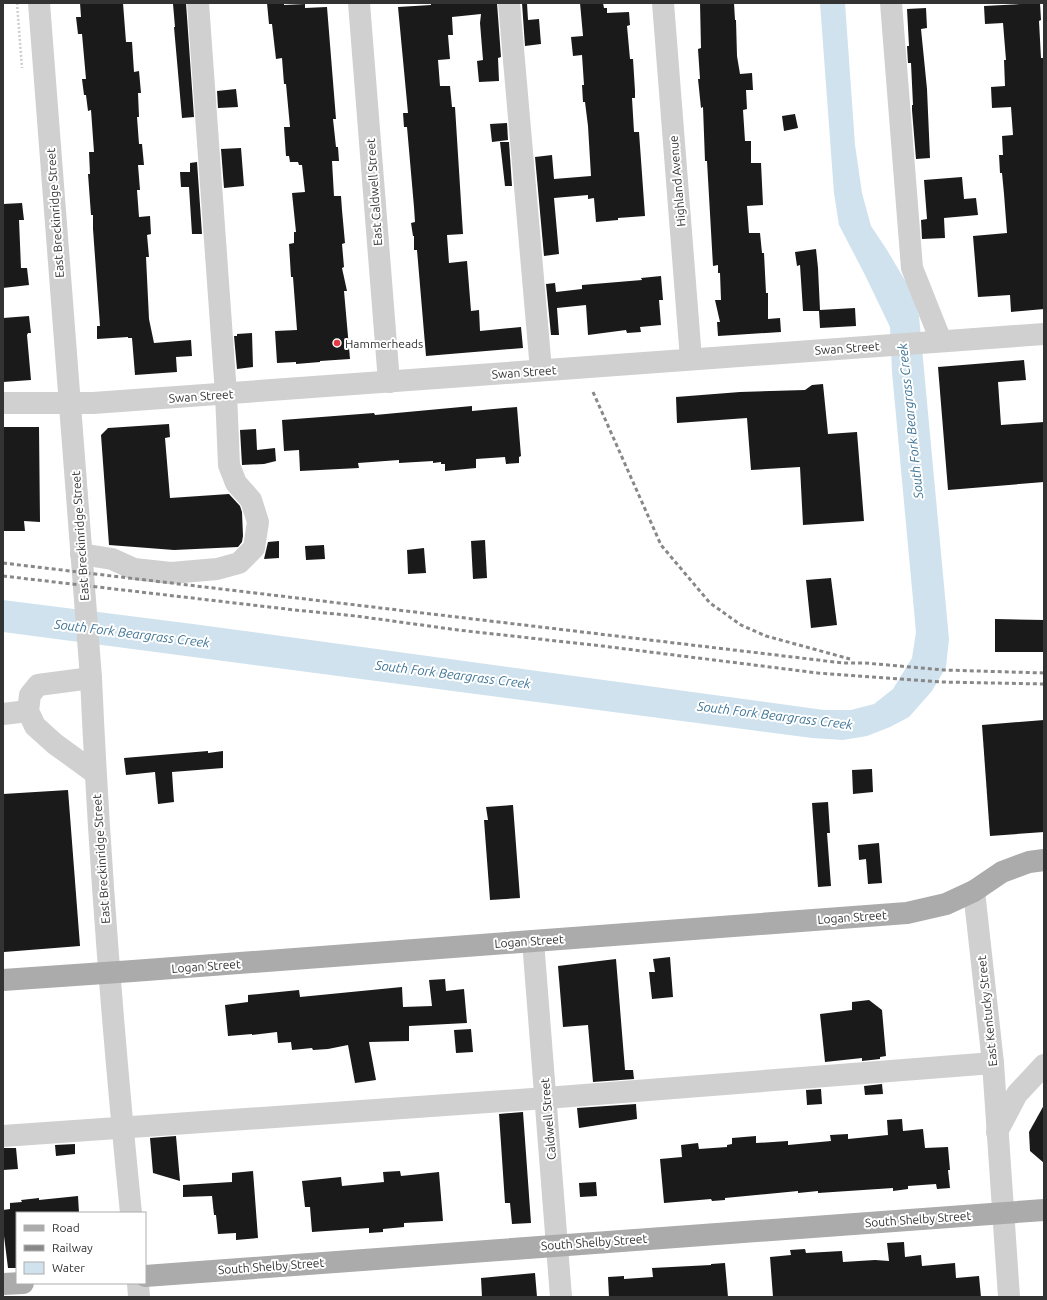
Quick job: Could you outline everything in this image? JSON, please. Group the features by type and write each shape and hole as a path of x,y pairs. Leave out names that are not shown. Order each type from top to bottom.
{"main road":[{"name":"Logan Street","path":"3,980 907,913 946,904 974,891 1002,872 1029,862 1044,860"},
{"name":"South Shelby Street","path":"146,1276 558,1244 1044,1210"}],"street":[{"name":"East Breckinridge Street","path":"39,3 91,678 95,773 109,973 131,1212"},
{"path":"81,554 112,559 134,570 171,573 217,569 239,563 254,548 258,522 251,500 236,483 229,465 226,394 198,3"},
{"name":"East Caldwell Street","path":"359,3 389,382"},
{"path":"509,3 541,370"},
{"name":"Highland Avenue","path":"662,3 691,359"},
{"path":"891,3 912,268 934,341"},
{"name":"Swan Street","path":"3,403 93,403 1044,334"},
{"path":"91,678 38,686 30,695 28,712 35,726 56,744 95,773"},
{"path":"3,714 28,712"},
{"name":"East Kentucky Street","path":"974,891 993,1063 1009,1297"},
{"name":"Caldwell Street","path":"533,941 561,1297"},
{"path":"3,1136 546,1098 993,1063"},
{"path":"997,1132 1017,1094 1044,1065"},
{"path":"138,1284 139,1297"}],"path":[{"path":"17,3 23,71"}],"water":[{"name":"South Fork Beargrass Creek","path":"820,3 845,3 855,145 862,193 871,226 910,289 919,316 949,639 946,667 932,691 909,717 890,727 867,736 843,740 812,738 3,632 3,600 193,624 824,710 851,710 874,704 893,689 912,658 916,632 892,372 890,327 839,225 834,193"}],"building":[{"path":"80,3 123,3 126,42 132,42 134,72 139,71 141,93 138,93 139,117 137,117 139,144 142,144 144,165 138,165 140,190 137,190 139,217 150,216 151,234 147,235 149,257 146,257 149,319 154,343 191,340 192,356 176,357 177,372 135,375 132,338 97,339 97,326 100,326 93,215 91,215 88,174 90,174 89,152 94,152 91,110 88,111 82,79 86,79 82,34 78,34 76,17 81,17"},
{"path":"186,3 194,117 182,118 173,4"},
{"path":"267,3 284,3 284,5 305,4 305,8 327,7 336,119 333,119 339,161 332,161 334,196 341,196 345,243 342,244 344,267 342,268 347,291 344,291 350,359 296,364 296,362 277,363 275,331 297,330 289,244 294,243 294,232 296,232 292,193 305,192 302,165 299,165 298,162 290,162 289,156 286,156 284,127 290,127 286,84 284,84 282,58 276,59 272,24 269,24"},
{"path":"431,3 497,3 501,57 498,58 499,81 479,82 477,61 483,60 480,23 481,14 452,17 453,35 448,35 450,59 438,60 440,86 450,86 452,107 455,107 463,234 447,235 449,263 467,261 471,311 479,310 480,331 521,327 523,348 426,356 417,250 414,250 414,236 411,223 415,222 407,127 404,127 403,113 408,113 398,7 431,5"},
{"path":"522,3 527,3 528,20 539,19 541,44 525,46"},
{"path":"580,3 603,3 604,8 607,8 607,13 629,12 630,25 627,26 630,59 633,59 635,91 635,98 632,98 634,132 639,132 645,216 618,218 618,220 596,222 594,198 588,199 588,195 554,198 559,254 544,256 535,157 552,155 554,179 591,176 588,126 585,102 583,102 582,85 584,85 582,55 573,56 571,37 583,36"},
{"path":"700,3 734,3 737,56 740,74 752,73 753,90 746,90 747,109 743,110 745,141 751,141 751,163 761,163 763,205 747,206 749,233 760,233 762,253 764,253 766,293 768,293 768,319 780,318 781,332 718,336 717,322 720,322 715,300 721,300 720,273 718,273 718,265 713,266 707,161 705,161 703,107 701,108 698,79 700,79 698,49 701,48"},
{"path":"1040,3 1041,20 1039,21 1041,58 1044,58 1044,309 1011,312 1010,295 978,297 973,236 1007,233 999,155 1003,155 1002,136 1013,135 1011,107 992,108 991,87 1005,86 1004,60 1006,60 1003,23 985,24 984,6"},
{"path":"926,8 927,28 921,29 927,89 930,158 916,159 912,110 911,63 908,63 907,46 909,46 907,9"},
{"path":"236,89 238,107 218,108 217,91"},
{"path":"795,114 798,128 784,131 782,116"},
{"path":"507,123 508,140 492,142 490,124"},
{"path":"500,142 509,142 512,186 505,186"},
{"path":"241,148 244,186 224,188 221,149"},
{"path":"197,162 202,234 192,234 189,187 181,187 180,172 190,172 190,163"},
{"path":"962,177 964,199 976,198 978,215 944,218 945,238 922,239 921,220 927,219 924,180"},
{"path":"22,203 24,220 19,220 21,268 27,268 29,285 3,288 3,204"},
{"path":"816,249 820,310 855,308 856,326 820,328 819,311 803,311 800,265 797,266 795,252"},
{"path":"661,276 663,300 659,300 661,325 640,327 641,332 627,333 626,330 588,335 586,305 557,308 559,335 551,335 546,284 555,283 556,292 582,289 582,285 642,280 641,278"},
{"path":"29,316 31,333 28,333 27,335 31,380 3,382 3,318"},
{"path":"252,333 253,367 237,369 234,336 237,336 237,334"},
{"path":"1024,360 1026,380 998,382 1001,425 1044,422 1044,482 948,490 938,367"},
{"path":"823,384 828,434 857,432 864,521 803,525 800,467 751,470 747,418 677,423 676,397 740,392 805,390 812,385"},
{"path":"472,406 472,411 517,407 521,456 519,457 519,463 506,464 505,457 476,459 476,468 445,471 445,464 441,464 441,462 399,463 399,460 358,463 359,468 300,471 299,450 284,451 282,420 374,413 375,415"},
{"path":"169,424 170,437 165,438 170,498 229,494 240,506 242,512 243,536 242,542 238,547 174,550 109,545 101,435 108,428"},
{"path":"3,427 39,427 40,522 24,521 25,531 3,531"},
{"path":"256,429 257,450 275,448 276,461 264,464 242,465 240,430"},
{"path":"485,540 487,578 473,579 471,541"},
{"path":"279,541 279,558 264,559 268,542"},
{"path":"324,545 325,559 306,560 305,546"},
{"path":"424,548 426,573 408,574 407,550"},
{"path":"831,578 837,625 811,628 806,580"},
{"path":"995,619 1044,620 1044,652 995,652"},
{"path":"1044,720 1044,832 990,836 982,725"},
{"path":"208,751 208,753 223,751 223,768 172,772 174,802 158,804 155,772 126,775 124,758"},
{"path":"872,769 873,792 853,794 852,770"},
{"path":"68,790 80,946 4,952 3,794"},
{"path":"828,802 830,833 827,833 831,886 818,887 812,803"},
{"path":"513,805 520,898 490,900 484,820 488,820 486,807"},
{"path":"879,843 882,883 868,884 866,859 859,860 858,845"},
{"path":"670,957 673,997 652,999 649,972 655,972 653,959"},
{"path":"616,959 625,1070 633,1070 634,1079 593,1082 588,1025 563,1027 558,966"},
{"path":"445,979 446,991 464,989 467,1023 409,1026 409,1041 369,1042 376,1080 355,1083 348,1045 328,1049 313,1050 312,1048 292,1050 291,1042 278,1043 277,1032 228,1036 225,1005 248,1002 248,995 299,990 300,997 402,987 403,1007 432,1006 429,980"},
{"path":"869,1000 882,1010 886,1056 880,1057 880,1059 862,1061 862,1058 825,1062 820,1014 852,1010 852,1002"},
{"path":"471,1029 473,1052 456,1053 454,1030"},
{"path":"882,1084 883,1094 865,1095 864,1086"},
{"path":"821,1089 822,1104 807,1105 806,1090"},
{"path":"636,1104 637,1119 579,1128 577,1108"},
{"path":"1044,1105 1044,1163 1030,1151 1029,1132"},
{"path":"523,1112 531,1223 512,1224 510,1203 505,1203 499,1114"},
{"path":"902,1119 903,1131 923,1129 925,1148 948,1147 950,1188 937,1189 936,1184 908,1186 908,1189 893,1191 893,1188 818,1193 818,1191 798,1193 798,1191 725,1198 725,1200 712,1201 711,1199 664,1203 660,1159 682,1157 681,1145 698,1143 699,1149 727,1147 727,1145 732,1144 732,1138 756,1136 756,1143 788,1141 788,1145 831,1141 830,1135 848,1134 848,1139 888,1135 887,1120"},
{"path":"176,1136 180,1181 153,1173 150,1138"},
{"path":"75,1144 75,1154 56,1156 55,1145"},
{"path":"3,1148 16,1148 18,1169 3,1170"},
{"path":"253,1171 258,1238 236,1240 236,1233 218,1234 212,1196 183,1197 183,1185 232,1182 232,1173"},
{"path":"400,1171 401,1176 439,1172 443,1221 404,1223 404,1227 383,1229 383,1232 369,1233 369,1228 312,1232 310,1207 305,1207 302,1181 341,1177 342,1186 384,1182 383,1172"},
{"path":"596,1182 597,1196 580,1197 579,1183"},
{"path":"78,1196 79,1212 16,1212 16,1268 8,1268 3,1228 3,1210 10,1209 10,1203 39,1198 39,1200"},
{"path":"904,1242 905,1257 921,1255 922,1266 955,1263 956,1278 979,1276 981,1297 773,1297 770,1257 791,1255 790,1250 805,1249 806,1253 842,1251 843,1262 875,1260 889,1261 887,1243"},
{"path":"725,1263 728,1297 609,1297 608,1277 624,1276 624,1279 653,1277 652,1268"},
{"path":"535,1273 537,1297 482,1297 481,1278"}],"railway":[{"path":"593,392 661,545 710,603 741,625 766,636 850,659"},
{"path":"3,563 843,663 865,663 944,670 1044,673"},
{"path":"3,576 356,616 458,630 818,673 942,682 1044,684"}],"place":[{"name":"Hammerheads","path":"337,343"}]}
